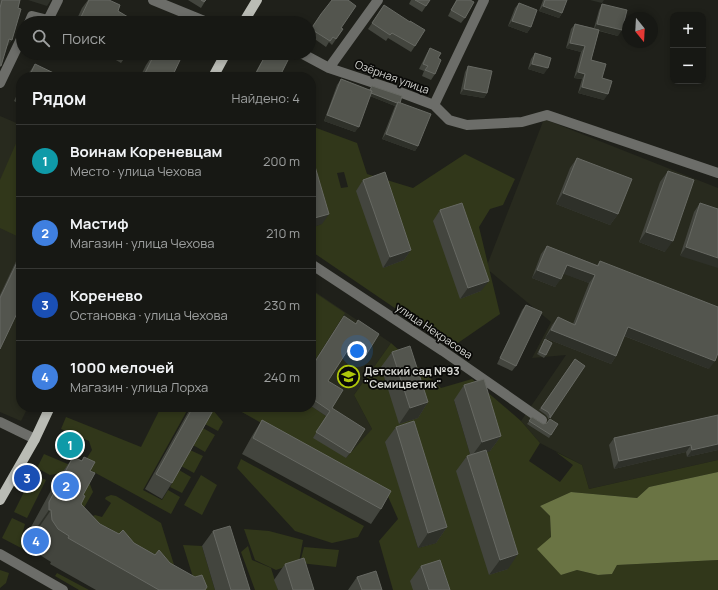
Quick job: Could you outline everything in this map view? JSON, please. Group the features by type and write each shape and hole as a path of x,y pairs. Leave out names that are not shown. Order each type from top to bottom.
{"main road":[{"path":"248,16 257,0"},
{"path":"216,72 222,60"},
{"path":"0,500 35,439 48,412"}],"street":[{"path":"50,16 58,0"},
{"path":"153,0 192,16"},
{"path":"329,68 378,0"},
{"path":"434,105 484,0"},
{"path":"0,83 16,50"},
{"name":"Озёрная улица","path":"314,60 329,68 434,105 449,120 467,126 522,122 547,115 718,172"},
{"name":"улица Некрасова","path":"316,267 449,355 542,420"},
{"path":"0,422 35,439"},
{"path":"0,554 63,590"}],"shaded area":[{"path":"0,116 16,123 16,412 26,412 21,421 0,412"},
{"path":"544,119 718,188 718,460 589,489 582,465 540,443 521,421 566,355 532,358 551,322 486,268"},
{"path":"316,128 357,143 367,174 413,188 465,154 515,179 503,205 490,209 479,227 500,314 452,347 316,254 316,226 321,224 316,206","holes":["344,172 348,187 341,188 337,173"]},
{"path":"16,143 16,236 0,228 0,180"},
{"name":"Детский сад №93 \"Семицветик\"","path":"316,292 391,343 354,395 372,429 348,473 242,412 316,412 316,409 326,416 329,413 324,386 340,322 316,359"},
{"path":"316,293 345,313 316,359"},
{"path":"391,343 441,388 472,379 521,421 540,443 529,461 560,482 573,465 556,452 582,465 589,489 718,460 718,472 649,487 637,498 571,492 540,506 550,516 551,538 561,575 577,570 598,575 612,574 617,565 718,560 718,590 393,590 379,541 398,519 386,492 242,412 316,412 316,409 326,416 346,458 372,429 354,395","holes":["454,400 490,451 471,457","386,442 436,542 418,548"]},
{"path":"158,412 186,412 143,490 162,500 168,490 180,497 171,514 79,464 87,458 92,450 89,441 61,429 66,417 141,447"},
{"path":"211,412 215,412 223,422 218,431 205,424"},
{"path":"203,428 215,435 205,452 193,445"},
{"path":"190,450 203,456 194,473 181,466"},
{"path":"44,454 82,470 50,475 37,468"},
{"path":"241,459 364,526 358,537 332,543 295,531 237,468"},
{"path":"179,470 191,477 182,493 170,487"},
{"path":"85,472 93,492 77,520 83,495"},
{"path":"718,472 718,560 617,565 612,574 598,575 577,570 561,575 537,549 551,537 550,516 540,506 571,492 637,498 649,487"},
{"path":"33,474 46,480 27,518 14,512"},
{"path":"201,475 217,485 202,515 184,505"},
{"path":"111,495 116,496 161,523 175,568 107,527 103,532 93,516 95,515 102,517 111,503 105,499"},
{"path":"12,518 25,524 22,535 23,549 2,538"},
{"path":"244,529 269,531 303,540 299,562 276,570 255,560"},
{"path":"183,545 202,546 215,590 197,590"},
{"path":"248,546 252,560 271,568 278,590 255,590 241,552"},
{"path":"304,547 339,550 336,567 300,563"},
{"path":"0,570 9,573 6,583 0,588"},
{"path":"57,573 89,590 79,590 55,576"}],"building":[{"path":"2,0 20,0 18,8 21,9 19,16 16,16 16,26 12,40 9,39 1,66 0,66 0,8"},
{"path":"89,0 109,0 120,5 118,11 126,16 81,16"},
{"path":"332,0 348,0 356,6 341,28 343,29 336,39 333,37 330,41 316,32 316,22"},
{"path":"415,0 430,0 426,6"},
{"path":"457,0 470,0 474,2 465,18 451,10"},
{"path":"545,0 567,0 562,13 543,6"},
{"path":"519,3 537,10 531,27 512,21"},
{"path":"602,4 627,10 626,12 622,12 622,30 597,24"},
{"path":"384,5 425,30 415,46 392,33 390,35 372,23"},
{"path":"575,24 599,30 591,60 606,64 602,78 612,81 608,94 582,87 585,74 578,72 585,46 570,43"},
{"path":"430,48 441,53 438,58 441,60 435,74 425,70 428,66 423,64"},
{"path":"535,53 551,58 548,68 532,64"},
{"path":"152,60 180,60 174,72 146,72"},
{"path":"263,60 288,60 282,72 257,72"},
{"path":"35,64 52,72 31,72"},
{"path":"468,66 492,71 487,93 464,89"},
{"path":"341,79 372,91 359,127 327,115"},
{"path":"372,86 402,96 400,103 371,93 372,91 370,90"},
{"path":"398,102 431,114 418,146 386,134"},
{"path":"577,158 632,179 618,214 563,193"},
{"path":"316,170 329,214 316,218"},
{"path":"668,171 694,180 673,241 646,232"},
{"path":"385,172 411,250 390,257 363,180"},
{"path":"462,203 489,281 468,288 440,210"},
{"path":"700,203 718,209 718,258 686,247"},
{"path":"547,246 598,266 600,261 718,307 718,353 715,361 628,327 616,356 551,330 558,317 575,325 595,275 567,265 561,279 537,270"},
{"path":"16,264 16,315 0,349 0,298"},
{"path":"526,305 542,312 516,366 500,358"},
{"path":"344,316 356,324 358,320 379,334 366,355 351,345 328,381 343,390 332,408 365,429 350,453 316,432 330,411 316,401 316,360"},
{"path":"545,339 552,343 546,355 539,352"},
{"path":"410,346 428,402 410,408 392,352"},
{"path":"575,359 585,366 550,418 548,412 541,408"},
{"path":"484,379 501,436 482,442 464,385"},
{"path":"190,412 212,412 172,483 156,474"},
{"path":"718,415 718,444 692,450 691,445 619,461 614,438"},
{"path":"532,417 543,424 547,423 550,419 558,424 551,435 529,421"},
{"path":"262,420 391,491 381,509 253,438"},
{"path":"414,421 447,527 428,533 396,427"},
{"path":"486,450 518,554 500,560 467,456"},
{"path":"73,457 82,461 84,457 95,462 90,471 95,473 83,495 85,496 81,504 100,524 119,534 123,530 134,543 155,555 159,550 170,563 195,577 202,575 207,587 205,590 159,590 68,538 69,536 58,529 52,520 51,510 49,510 49,502"},
{"path":"230,526 250,590 231,590 213,531"},
{"path":"304,558 314,590 293,590 285,564"},
{"path":"440,560 450,590 429,590 421,566"},
{"path":"376,571 382,590 362,590 357,577"}],"place":[{"name":"Детский сад №93 \"Семицветик\"","path":"349,377"},
{"name":"Воинам Кореневцам","path":"70,445"},
{"name":"Коренево","path":"27,478"},
{"name":"Мастиф","path":"66,486"},
{"name":"1000 мелочей","path":"36,541"}]}
